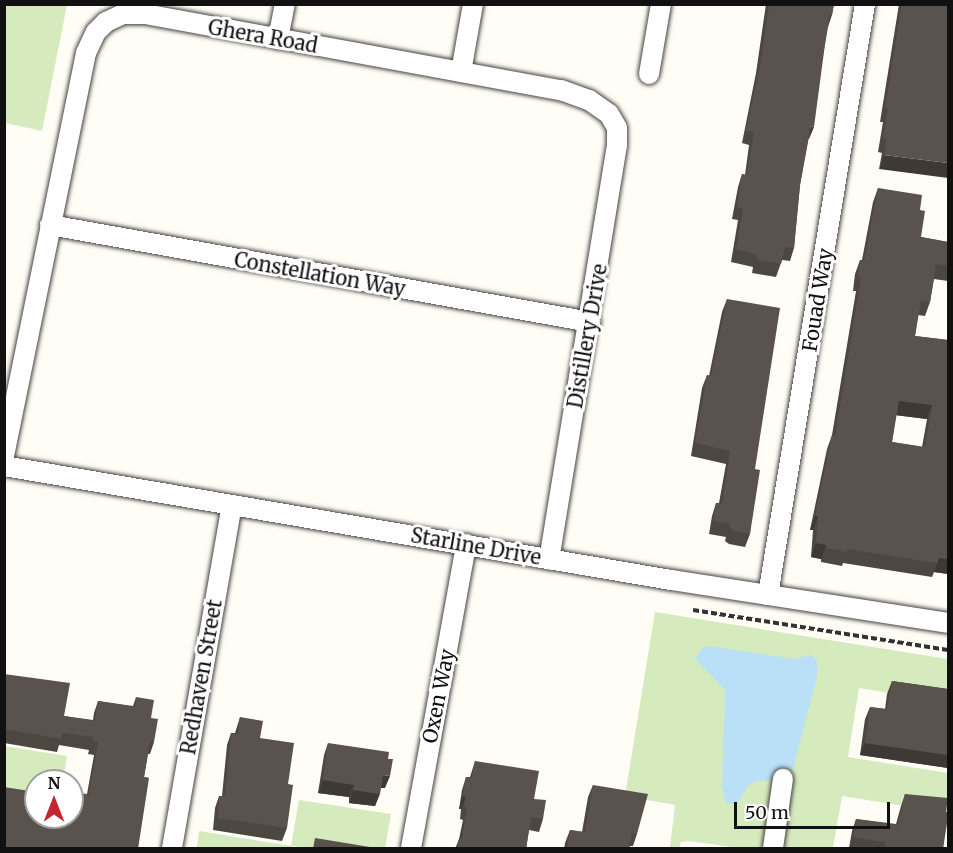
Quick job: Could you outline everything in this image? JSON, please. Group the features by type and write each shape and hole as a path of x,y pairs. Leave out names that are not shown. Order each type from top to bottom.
{"street":[{"path":"278,39 285,4"},
{"path":"461,72 473,4"},
{"path":"649,74 661,4"},
{"name":"Fouad Way","path":"768,596 865,4"},
{"name":"Ghera Road","path":"4,456 86,53 106,13 144,14 561,90 590,100 609,114"},
{"name":"Distillery Drive","path":"549,559 616,162 617,128 609,114"},
{"name":"Constellation Way","path":"50,225 590,322"},
{"name":"Starline Drive","path":"4,466 768,596 948,623"},
{"name":"Redhaven Street","path":"172,849 232,505"},
{"name":"Oxen Way","path":"411,849 466,544"},
{"path":"773,849 783,779"}],"path":[{"path":"693,610 948,650"}],"green space":[{"path":"4,5 67,5 42,131 5,123"},
{"path":"655,612 948,659 948,703 859,688 848,757 948,773 948,813 842,796 833,848 739,848 688,841 681,842 676,848 670,848 675,805 625,796"},
{"path":"4,746 67,756 65,769 24,769 24,797 5,794"},
{"path":"299,800 391,814 385,848 292,846 291,848 197,848 199,831 291,846"}],"water":[{"path":"709,646 795,659 811,655 817,660 817,677 790,780 756,781 748,786 737,804 726,803 722,787 725,690 695,659 702,648"}],"building":[{"path":"769,4 834,4 832,15 829,14 814,127 811,126 800,185 794,248 785,247 781,264 757,260 757,255 736,249 743,208 737,207 742,174 747,175 754,132 746,131 761,61"},
{"path":"902,4 948,4 948,163 884,155 887,139 883,138 888,108 885,108"},
{"path":"878,188 922,195 920,210 925,211 921,237 948,242 948,266 936,264 930,302 921,301 915,336 948,340 948,559 939,558 937,563 847,549 847,552 826,548 826,545 816,543 818,516 815,516 832,435 835,436 861,278 858,277 860,260 864,261","holes":["899,401 932,405 925,447 892,442"]},
{"path":"727,299 780,308 755,469 760,470 750,534 734,531 730,528 730,524 713,521 716,503 722,504 730,451 695,443 707,375 711,376"},
{"path":"4,674 70,683 64,716 95,721 98,701 135,707 136,697 154,700 151,718 158,719 154,742 150,741 144,777 149,778 138,849 4,849 4,787 24,790 24,829 84,829 84,794 89,795 98,742 93,741 94,737 62,733 61,739 4,729"},
{"path":"892,681 948,689 948,755 865,743 870,707 887,709"},
{"path":"240,717 263,721 260,738 294,743 288,784 293,785 287,828 218,818 219,796 225,796 231,733 238,734"},
{"path":"328,743 389,752 388,759 393,759 390,776 383,775 380,794 353,790 354,785 323,780"},
{"path":"475,761 539,771 534,799 546,800 543,819 531,817 526,849 457,849 459,839 462,839 467,807 464,807 466,797 463,796 466,777 472,778"},
{"path":"593,785 648,794 637,834 632,833 629,849 567,849 570,830 585,832"},
{"path":"905,794 948,798 946,812 948,812 948,817 943,849 884,849 885,842 853,837 856,819 898,825"},
{"path":"315,838 376,848 376,849 313,849"}]}
